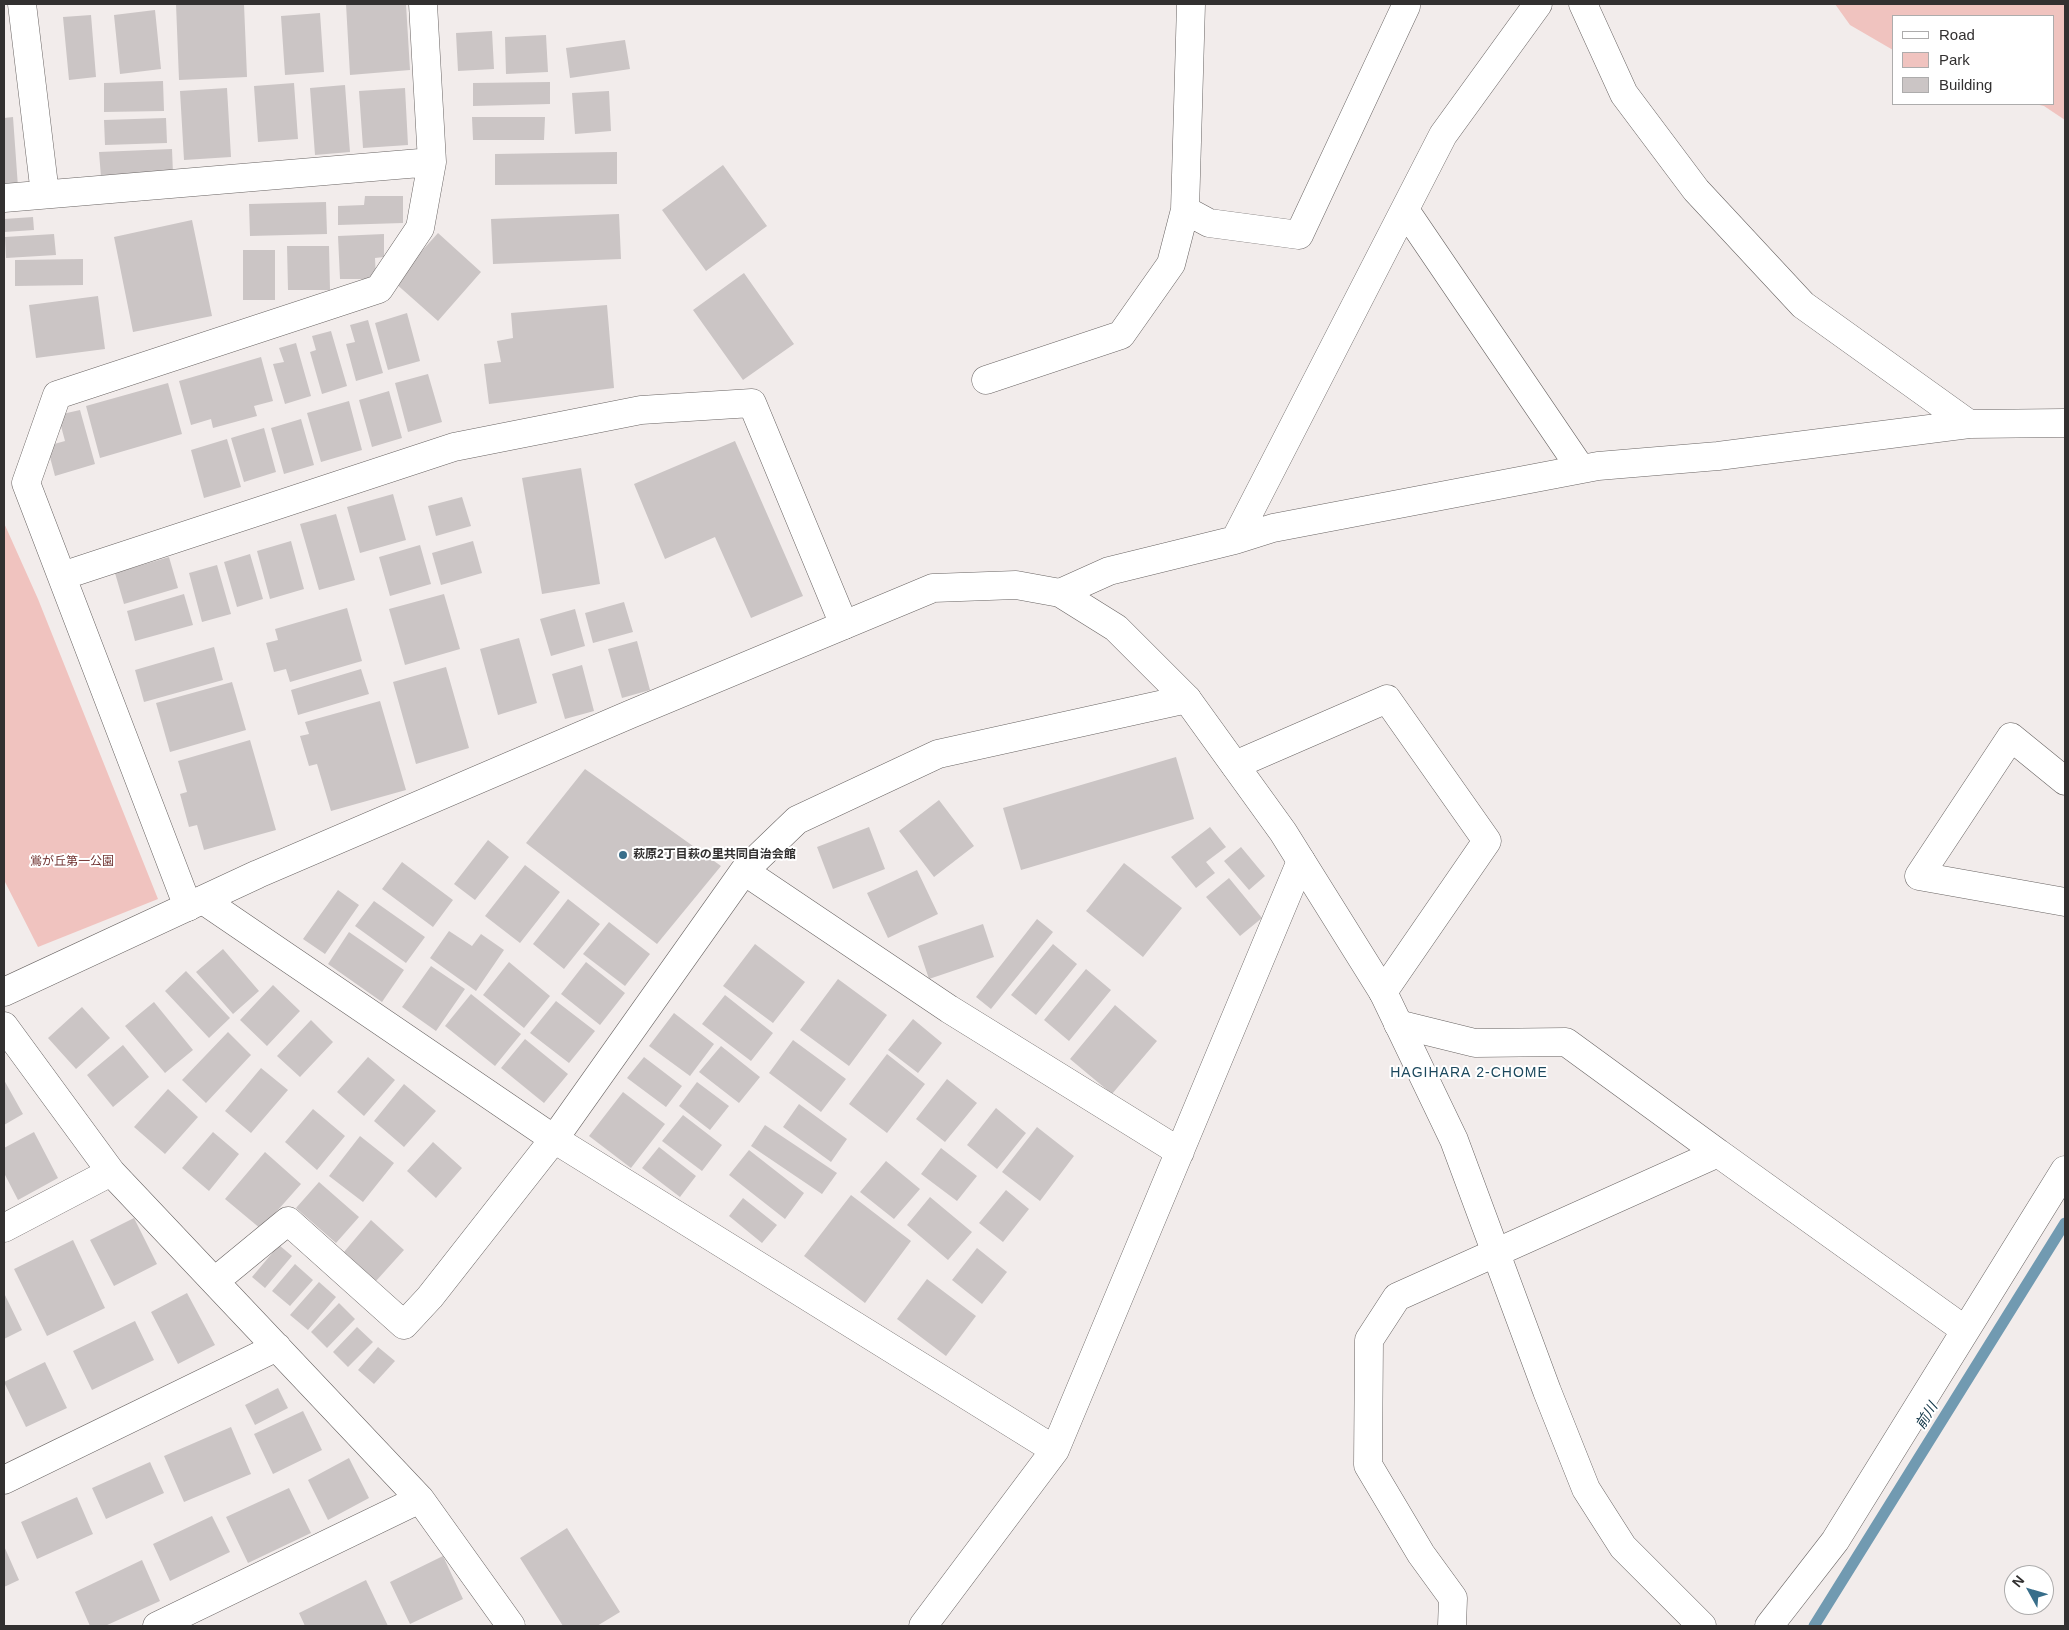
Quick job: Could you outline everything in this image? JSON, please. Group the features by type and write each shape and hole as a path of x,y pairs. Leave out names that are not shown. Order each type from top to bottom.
{"street":[{"path":"22,4 45,194"},
{"path":"423,4 432,162 420,228 379,289 57,395 26,483 62,576 196,903 554,1139 1055,1450"},
{"path":"986,380 1121,334 1171,264 1185,210 1191,4"},
{"path":"1185,210 1209,223 1299,235 1406,6 1405,4"},
{"path":"1235,540 1443,135 1538,4"},
{"path":"1583,4 1624,94 1696,190 1803,305 1969,424"},
{"path":"4,198 432,162"},
{"path":"1405,210 1581,469"},
{"path":"62,576 454,447 640,410 752,403 844,625"},
{"path":"1060,593 1109,571 1235,540 1273,528 1581,469 1718,456 1969,424 2065,423"},
{"path":"4,992 258,874 612,722 933,588 1016,585 1060,593 1116,628 1187,699 1283,832 1383,992 1454,1140 1547,1391 1586,1489 1623,1547 1702,1626"},
{"path":"215,1281 288,1221 404,1325 430,1296 554,1139 744,871 796,820 938,754 1187,699"},
{"path":"1235,766 1387,699 1487,841 1383,992"},
{"path":"2065,781 2011,737 1919,876 2065,902"},
{"path":"923,1626 1055,1450 1301,861"},
{"path":"744,871 949,1009 1180,1152"},
{"path":"1398,1024 1475,1043 1566,1042 1965,1330"},
{"path":"4,1026 111,1172 420,1499 511,1626"},
{"path":"1452,1626 1453,1598 1421,1554 1368,1465 1370,1340 1397,1297 1718,1153"},
{"path":"1769,1626 1835,1541 2065,1170"},
{"path":"4,1228 111,1172"},
{"path":"4,1480 277,1347"},
{"path":"157,1626 420,1499"}],"green space":[{"path":"1835,4 2065,4 2065,120 2040,105 2054,105 2054,15 1892,15 1892,49 1850,25"},
{"name":"鴬が丘第一公園","path":"4,523 38,599 158,899 38,947 4,880"}],"building":[{"path":"176,4 244,4 247,77 179,80"},
{"path":"346,4 406,4 410,70 350,75"},
{"path":"155,10 161,69 120,74 114,15"},
{"path":"320,13 324,72 285,75 281,16"},
{"path":"91,15 96,77 69,80 63,17"},
{"path":"492,31 494,69 458,71 456,33"},
{"path":"546,35 548,72 506,74 505,37"},
{"path":"625,40 630,69 570,78 566,48"},
{"path":"163,81 164,111 104,112 104,83"},
{"path":"550,82 550,104 473,106 473,83"},
{"path":"294,83 298,139 258,142 254,86"},
{"path":"345,85 350,152 315,155 310,88"},
{"path":"227,88 231,157 184,160 180,91"},
{"path":"405,88 408,145 363,148 359,91"},
{"path":"609,91 611,131 575,134 572,93"},
{"path":"13,117 18,187 4,188 4,118"},
{"path":"472,117 545,117 544,140 473,140"},
{"path":"166,118 167,143 105,145 104,120"},
{"path":"172,149 173,174 101,177 99,152"},
{"path":"617,152 617,184 495,185 495,154"},
{"path":"723,165 767,226 706,271 662,210"},
{"path":"365,196 403,196 403,223 338,225 338,206 364,205"},
{"path":"326,202 327,234 250,236 249,204"},
{"path":"619,214 621,259 493,264 491,219"},
{"path":"33,217 34,230 4,232 4,219"},
{"path":"192,220 212,316 133,332 114,237"},
{"path":"438,233 481,272 438,321 394,282"},
{"path":"54,234 56,255 6,258 5,237"},
{"path":"384,234 384,257 375,258 376,279 340,279 338,236"},
{"path":"287,246 329,246 330,290 288,290"},
{"path":"243,250 275,250 275,300 243,300"},
{"path":"83,259 83,285 15,286 15,260"},
{"path":"744,273 794,344 743,380 693,310"},
{"path":"98,296 105,349 36,358 29,305"},
{"path":"607,305 614,388 489,404 484,364 501,362 497,341 513,338 511,313"},
{"path":"407,313 420,361 388,370 375,323"},
{"path":"368,320 383,373 356,381 346,344 355,342 350,325"},
{"path":"331,331 347,386 322,394 310,352 316,350 312,336"},
{"path":"296,343 311,396 285,404 273,364 284,362 279,348"},
{"path":"261,357 273,401 254,406 257,416 213,428 211,419 191,425 179,381"},
{"path":"428,374 442,422 408,432 395,383"},
{"path":"168,383 182,434 100,458 86,406"},
{"path":"389,391 402,438 372,447 359,400"},
{"path":"349,401 362,450 321,462 307,413"},
{"path":"80,410 95,464 55,476 47,446 65,441 58,415"},
{"path":"301,419 314,465 284,474 271,428"},
{"path":"264,428 276,472 244,482 231,438"},
{"path":"227,439 241,487 204,498 191,450"},
{"path":"735,441 803,596 751,618 715,537 665,559 634,484"},
{"path":"581,468 600,584 542,594 522,478"},
{"path":"393,494 406,540 360,553 347,507"},
{"path":"462,497 471,526 436,536 428,506"},
{"path":"336,514 355,580 319,590 300,524"},
{"path":"291,541 304,589 270,599 257,551"},
{"path":"473,541 482,573 441,585 432,553"},
{"path":"420,545 431,584 390,596 379,557"},
{"path":"250,554 263,599 237,607 224,562"},
{"path":"169,557 178,588 124,604 115,573"},
{"path":"217,565 231,614 202,622 189,573"},
{"path":"184,594 193,625 135,641 127,611"},
{"path":"444,594 460,649 405,665 389,609"},
{"path":"624,602 633,632 593,643 585,613"},
{"path":"347,608 362,661 290,682 286,669 274,672 266,643 278,640 275,629"},
{"path":"575,609 585,646 551,656 540,619"},
{"path":"519,638 537,703 498,715 480,649"},
{"path":"637,641 650,690 622,698 608,649"},
{"path":"214,647 223,680 144,702 135,670"},
{"path":"582,665 594,711 565,719 552,674"},
{"path":"446,667 469,748 416,764 393,682"},
{"path":"361,669 369,694 298,715 291,690"},
{"path":"232,682 246,730 170,752 156,703"},
{"path":"380,701 406,790 331,811 317,764 309,766 300,736 309,734 305,722"},
{"path":"250,740 276,830 204,850 197,825 189,827 180,794 187,792 178,761"},
{"path":"1176,757 1194,819 1021,870 1003,808"},
{"name":"萩原2丁目萩の里共同自治会館","path":"585,769 721,866 657,944 526,843"},
{"path":"939,800 974,846 934,877 899,831"},
{"path":"869,827 885,869 833,889 817,847"},
{"path":"1210,827 1226,847 1206,862 1215,873 1196,888 1171,857"},
{"path":"488,840 509,857 475,900 454,884"},
{"path":"1241,847 1265,876 1249,890 1224,861"},
{"path":"402,862 453,900 433,927 382,889"},
{"path":"1124,863 1182,908 1143,957 1086,911"},
{"path":"525,865 560,892 520,943 485,916"},
{"path":"917,870 938,914 888,938 867,893"},
{"path":"1229,878 1262,918 1240,936 1206,897"},
{"path":"338,890 359,905 325,954 303,939"},
{"path":"568,899 600,924 564,969 533,944"},
{"path":"374,901 425,937 406,963 355,926"},
{"path":"1037,919 1053,932 991,1009 976,997"},
{"path":"609,922 650,954 625,986 583,954"},
{"path":"983,924 994,957 929,979 918,946"},
{"path":"449,931 472,946 481,934 504,950 476,991 430,958"},
{"path":"349,932 404,970 382,1002 328,964"},
{"path":"755,944 805,982 773,1023 723,986"},
{"path":"1053,944 1077,964 1036,1015 1011,995"},
{"path":"223,949 259,991 233,1014 196,972"},
{"path":"509,962 550,996 524,1028 483,995"},
{"path":"586,962 625,993 600,1025 561,994"},
{"path":"431,966 465,989 436,1031 402,1007"},
{"path":"1086,969 1111,990 1069,1041 1044,1020"},
{"path":"186,971 230,1018 209,1038 165,991"},
{"path":"838,979 887,1015 849,1066 800,1030"},
{"path":"273,985 300,1011 267,1046 240,1020"},
{"path":"471,994 521,1034 495,1066 445,1026"},
{"path":"725,995 773,1033 751,1061 702,1024"},
{"path":"556,1001 595,1031 569,1063 530,1033"},
{"path":"154,1002 193,1050 165,1073 125,1026"},
{"path":"1115,1005 1157,1041 1112,1094 1070,1059"},
{"path":"82,1007 110,1038 76,1069 48,1038"},
{"path":"674,1013 714,1044 690,1076 649,1046"},
{"path":"913,1019 942,1043 918,1073 888,1050"},
{"path":"311,1020 333,1042 300,1077 277,1056"},
{"path":"228,1032 251,1055 206,1103 182,1080"},
{"path":"525,1039 568,1074 544,1103 501,1068"},
{"path":"793,1040 846,1079 821,1112 769,1073"},
{"path":"123,1045 149,1077 113,1107 87,1075"},
{"path":"721,1046 760,1077 739,1103 699,1072"},
{"path":"887,1054 925,1084 887,1133 849,1104"},
{"path":"368,1057 395,1080 364,1116 337,1092"},
{"path":"644,1057 682,1086 666,1107 627,1078"},
{"path":"261,1068 288,1090 251,1133 225,1111"},
{"path":"947,1079 977,1103 945,1142 916,1119"},
{"path":"4,1080 23,1114 4,1125"},
{"path":"697,1082 729,1106 710,1130 679,1106"},
{"path":"404,1084 436,1111 404,1147 374,1121"},
{"path":"168,1089 198,1117 165,1154 134,1127"},
{"path":"623,1092 665,1124 631,1168 589,1136"},
{"path":"799,1104 847,1139 831,1162 783,1127"},
{"path":"996,1108 1026,1133 997,1169 967,1145"},
{"path":"313,1109 345,1136 317,1170 285,1142"},
{"path":"683,1115 722,1145 702,1171 662,1141"},
{"path":"765,1125 837,1173 822,1194 751,1146"},
{"path":"1037,1127 1074,1156 1040,1201 1002,1172"},
{"path":"34,1132 58,1178 18,1200 4,1173 4,1148"},
{"path":"213,1132 239,1154 209,1191 182,1168"},
{"path":"360,1136 394,1163 363,1202 329,1176"},
{"path":"433,1142 462,1168 436,1198 407,1171"},
{"path":"659,1147 696,1176 680,1197 642,1168"},
{"path":"941,1148 977,1176 957,1201 921,1174"},
{"path":"749,1150 804,1193 785,1219 729,1175"},
{"path":"265,1152 301,1184 261,1229 225,1199"},
{"path":"886,1161 920,1189 894,1219 860,1192"},
{"path":"319,1182 359,1217 336,1243 296,1208"},
{"path":"1006,1190 1029,1209 1003,1242 979,1223"},
{"path":"851,1195 911,1241 865,1303 804,1256"},
{"path":"930,1197 972,1232 948,1260 907,1225"},
{"path":"743,1198 777,1225 762,1243 729,1216"},
{"path":"134,1218 157,1264 114,1286 90,1240"},
{"path":"371,1220 404,1250 376,1281 344,1252"},
{"path":"73,1240 105,1308 47,1336 14,1269"},
{"path":"279,1245 292,1256 265,1288 252,1277"},
{"path":"977,1248 1007,1272 982,1304 952,1280"},
{"path":"295,1264 313,1280 290,1306 272,1291"},
{"path":"927,1279 976,1316 946,1356 897,1319"},
{"path":"319,1282 336,1297 308,1330 290,1315"},
{"path":"4,1293 22,1330 4,1339"},
{"path":"187,1293 215,1345 178,1364 151,1312"},
{"path":"339,1303 355,1319 327,1348 311,1332"},
{"path":"135,1321 154,1360 92,1390 73,1351"},
{"path":"357,1327 373,1342 348,1367 333,1352"},
{"path":"378,1347 395,1361 374,1384 358,1370"},
{"path":"45,1362 67,1408 26,1427 4,1382"},
{"path":"278,1388 288,1408 255,1425 245,1405"},
{"path":"303,1411 322,1450 273,1474 254,1434"},
{"path":"231,1427 251,1474 184,1502 164,1456"},
{"path":"349,1458 369,1498 328,1520 308,1480"},
{"path":"150,1462 164,1493 106,1519 92,1488"},
{"path":"289,1488 311,1533 248,1563 226,1517"},
{"path":"77,1497 93,1534 37,1559 21,1522"},
{"path":"212,1516 230,1552 170,1581 153,1544"},
{"path":"567,1528 620,1612 597,1626 563,1626 520,1558"},
{"path":"4,1546 19,1580 4,1587"},
{"path":"443,1556 463,1599 410,1624 390,1582"},
{"path":"142,1560 160,1601 105,1626 90,1626 75,1592"},
{"path":"366,1580 388,1626 305,1626 299,1613"}],"waterway":[{"name":"前川","path":"1814,1626 2065,1223"}],"place":[{"name":"萩原2丁目萩の里共同自治会館","path":"623,855"}],"district":[{"name":"HAGIHARA 2-CHOME","path":"1469,1073"}]}
